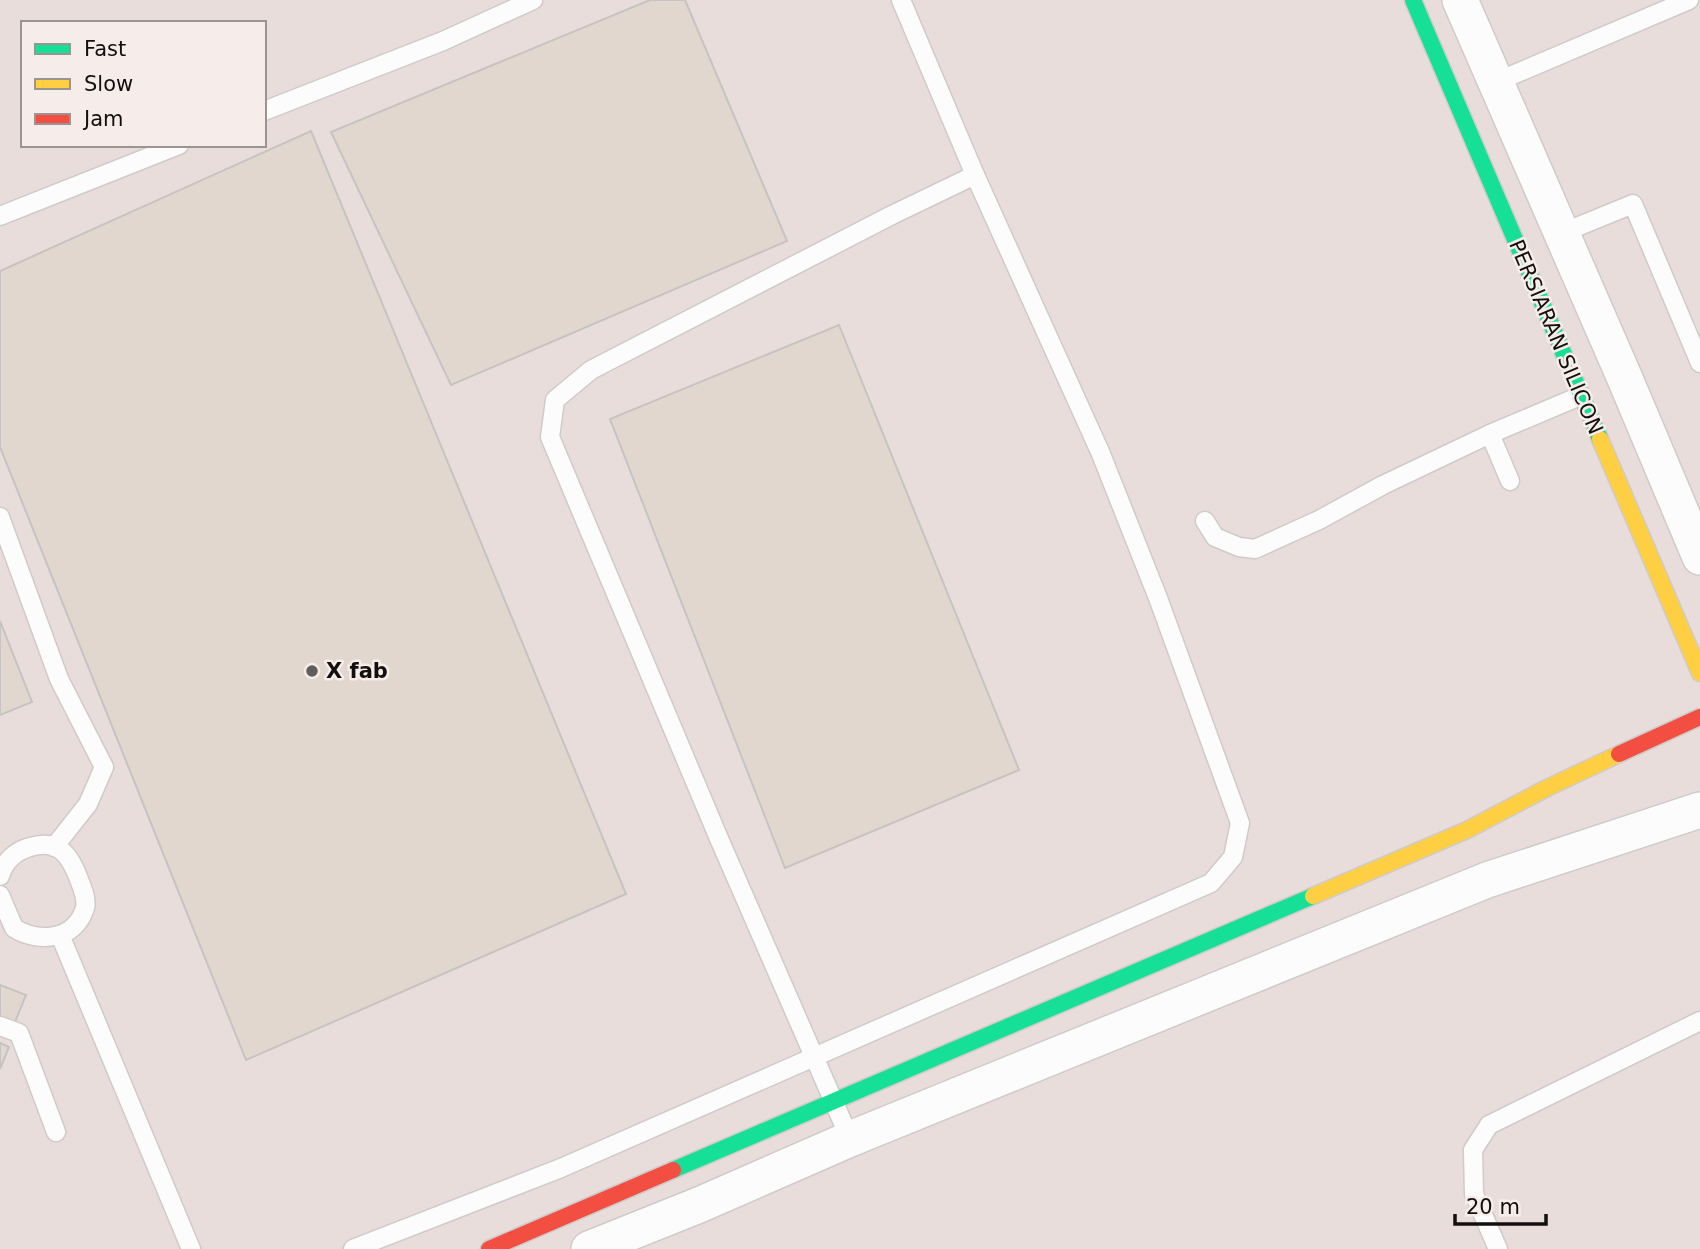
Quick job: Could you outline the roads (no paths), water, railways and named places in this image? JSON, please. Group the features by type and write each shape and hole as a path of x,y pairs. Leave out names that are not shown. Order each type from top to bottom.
{"street":[{"name":"PERSIARAN SILICON","path":"1413,0 1700,673"},
{"path":"1460,0 1700,557"},
{"path":"489,1249 1467,830 1547,788 1700,717"},
{"path":"589,1249 699,1205 850,1139 1487,880 1700,810"}],"lane":[{"path":"266,110 443,41 533,0"},
{"path":"353,1249 561,1168 1211,883 1233,857 1240,823 1158,598 1101,454 975,175 901,0"},
{"path":"1496,82 1685,1"},
{"path":"0,216 174,147"},
{"path":"850,1139 550,437 555,400 591,370 975,175"},
{"path":"1562,233 1633,204 1700,363"},
{"path":"1205,521 1215,537 1239,547 1255,549 1490,434 1580,396"},
{"path":"1490,434 1510,481"},
{"path":"0,517 59,679 104,766 88,804 54,847"},
{"path":"0,873 8,860 18,852 41,845 54,847 65,852 74,865 86,899 85,908 71,928 60,935 36,938 14,928 0,895"},
{"path":"60,935 191,1249"},
{"path":"1498,1249 1474,1194 1473,1150 1489,1125 1700,1021"},
{"path":"0,1026 19,1033 56,1132"}],"place":[{"name":"X fab","path":"312,671"}]}
